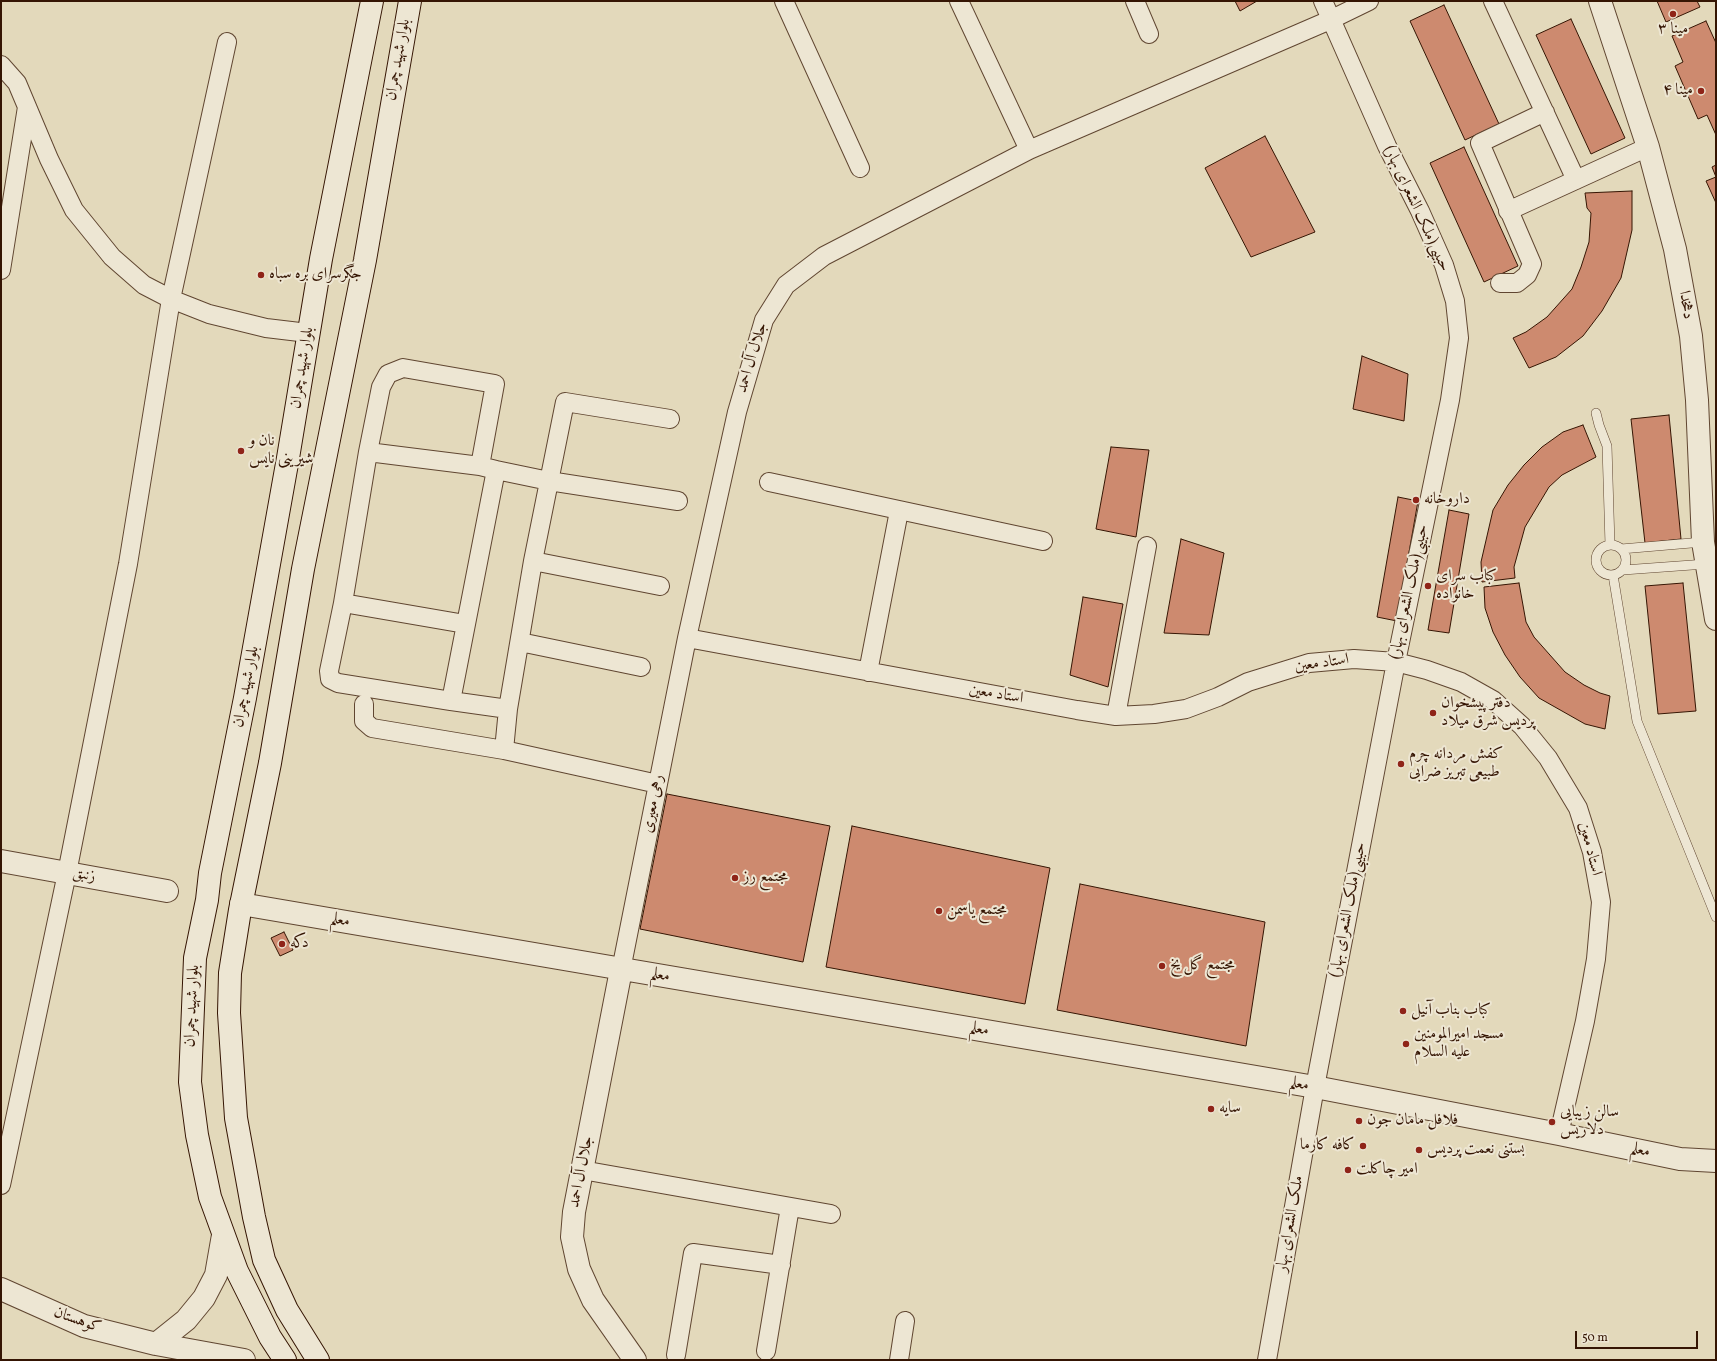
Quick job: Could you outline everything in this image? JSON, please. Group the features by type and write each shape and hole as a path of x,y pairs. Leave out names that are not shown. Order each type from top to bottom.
{"street":[{"name":"بلوار شهید چمران","path":"285,1360 270,1337 237,1271 210,1197 197,1135 190,1082 196,958 210,873 245,698 287,466 321,259 372,1"},
{"name":"بلوار شهید چمران","path":"318,1360 287,1310 264,1260 254,1217 236,1118 229,1013 230,973 241,904 270,763 303,569 365,260 410,1"},
{"path":"784,1 860,168"},
{"path":"959,1 1029,150"},
{"path":"1135,1 1149,34"},
{"name":"حبیبی(ملک الشعرای بهار)","path":"1315,1087 1396,662 1450,400 1459,338 1455,301 1444,265 1420,211 1387,146 1322,1"},
{"name":"جلال آل احمد","path":"687,638 736,412 764,320 786,285 824,256 1029,150 1330,20 1369,1"},
{"path":"1493,1 1576,180"},
{"name":"دهخدا","path":"1600,1 1648,147 1675,249 1691,336 1697,400 1703,542 1716,619"},
{"path":"1,1185 67,873 128,564 172,299 227,42"},
{"path":"1,65 17,83 49,159 74,210 112,257 144,285 172,299 209,314 266,328 308,333"},
{"path":"1,270 27,106"},
{"path":"1500,283 1517,283 1527,275 1532,264 1480,143 1545,112"},
{"path":"1508,211 1648,147"},
{"path":"451,701 465,624 488,468 495,384 403,368 388,374 380,387 344,603 329,671 330,679 338,684 451,701 508,709"},
{"path":"504,750 508,709 533,561 565,402 670,418"},
{"path":"368,452 488,468 549,481 678,501"},
{"path":"768,482 1043,541"},
{"path":"868,672 899,511"},
{"path":"1116,716 1147,546"},
{"path":"533,561 660,586"},
{"path":"344,603 465,624"},
{"name":"استاد معین","path":"687,638 1116,716 1154,714 1186,709 1218,697 1248,682 1309,663 1354,659 1396,662 1427,670 1461,682 1493,700 1522,726 1548,758 1578,808 1592,852 1600,902 1596,959 1586,1013 1559,1134"},
{"name":"رهی معیری","path":"621,970 687,638"},
{"path":"520,642 641,667"},
{"path":"364,704 364,721 372,728 504,750 658,784"},
{"name":"زنبق","path":"1,861 168,891"},
{"name":"معلم","path":"206,900 241,904 621,970 1315,1087 1680,1159 1716,1161"},
{"name":"جلال آل احمد","path":"621,970 574,1212 572,1237 579,1269 593,1300 635,1360"},
{"name":"ملک الشعرای بهار","path":"1267,1360 1315,1087"},
{"path":"582,1170 831,1214"},
{"path":"766,1351 790,1207"},
{"path":"156,1344 186,1320 204,1298 216,1275 223,1235"},
{"path":"676,1355 693,1253 780,1265"},
{"name":"کوهستان","path":"1,1289 84,1326 156,1344 244,1360"},
{"path":"899,1360 906,1321"}],"lane":[{"path":"1596,413 1607,446 1610,545"},
{"path":"1610,545 1621,549 1703,542"},
{"path":"1610,545 1600,551 1596,562 1602,572 1613,575 1623,570 1706,564"},
{"path":"1621,549 1626,559 1623,570"},
{"path":"1613,575 1637,722 1716,917"}],"building":[{"path":"1235,1 1257,1 1240,11"},
{"name":"مینا ۳","path":"1657,1 1697,1 1700,7 1666,22"},
{"path":"1444,5 1499,124 1465,140 1410,21"},
{"path":"1571,19 1625,138 1591,154 1536,35"},
{"name":"مینا ۴","path":"1706,21 1716,43 1716,135 1707,115 1698,119 1675,66 1683,62 1672,36"},
{"path":"1265,136 1315,232 1251,257 1205,168"},
{"path":"1464,147 1518,266 1484,282 1430,163"},
{"path":"1716,165 1716,177 1712,167"},
{"path":"1716,177 1716,203 1706,181"},
{"path":"1632,191 1632,230 1621,278 1602,311 1583,336 1556,357 1529,368 1513,338 1526,332 1547,317 1572,289 1589,242 1591,213 1587,208 1585,193"},
{"path":"1362,356 1408,374 1404,421 1353,409"},
{"path":"1669,415 1681,539 1645,543 1631,419"},
{"path":"1583,425 1596,457 1562,475 1549,487 1525,527 1514,567 1515,578 1482,582 1481,562 1493,510 1508,485 1524,465 1542,447 1563,432"},
{"path":"1111,447 1149,450 1136,537 1096,529"},
{"path":"1398,497 1418,501 1397,621 1377,617"},
{"path":"1449,510 1469,514 1449,633 1428,630"},
{"path":"1181,539 1224,553 1209,635 1164,633"},
{"path":"1519,583 1526,622 1534,637 1565,672 1584,685 1610,696 1605,729 1585,724 1539,698 1520,677 1505,655 1493,632 1485,608 1484,587"},
{"path":"1683,583 1696,711 1658,714 1645,586"},
{"path":"1083,597 1123,604 1108,687 1070,675"},
{"name":"مجتمع رز","path":"667,794 830,826 803,962 640,929"},
{"name":"مجتمع یاسمن","path":"852,826 1050,868 1025,1004 826,967"},
{"name":"مجتمع گل یخ","path":"1080,884 1265,922 1246,1046 1057,1010"},
{"name":"دکه","path":"284,932 293,950 280,956 271,938"}],"place":[{"name":"مینا ۳","path":"1673,14"},
{"name":"مینا ۴","path":"1701,91"},
{"name":"جگرسرای بره سباه","path":"261,275"},
{"name":"نان و شیرینی نایس","path":"241,451"},
{"name":"داروخانه","path":"1416,500"},
{"name":"کباب سرای خانواده","path":"1428,586"},
{"name":"دفتر پیشخوان پردیس شرق میلاد","path":"1433,713"},
{"name":"کفش مردانه چرم طبیعی تبریز ضرابی","path":"1401,764"},
{"name":"مجتمع رز","path":"735,878"},
{"name":"مجتمع یاسمن","path":"939,911"},
{"name":"دکه","path":"282,944"},
{"name":"مجتمع گل یخ","path":"1162,966"},
{"name":"کباب بناب آنیل","path":"1403,1011"},
{"name":"مسجد امیرالمومنین علیه السلام","path":"1406,1044"},
{"name":"سایه","path":"1211,1109"},
{"name":"فلافل مامان جون","path":"1359,1121"},
{"name":"سالن زیبایی دلاریس","path":"1552,1122"},
{"name":"کافه کارما","path":"1363,1146"},
{"name":"بستنی نعمت پردیس","path":"1419,1150"},
{"name":"امیر چاکلت","path":"1348,1170"}]}
